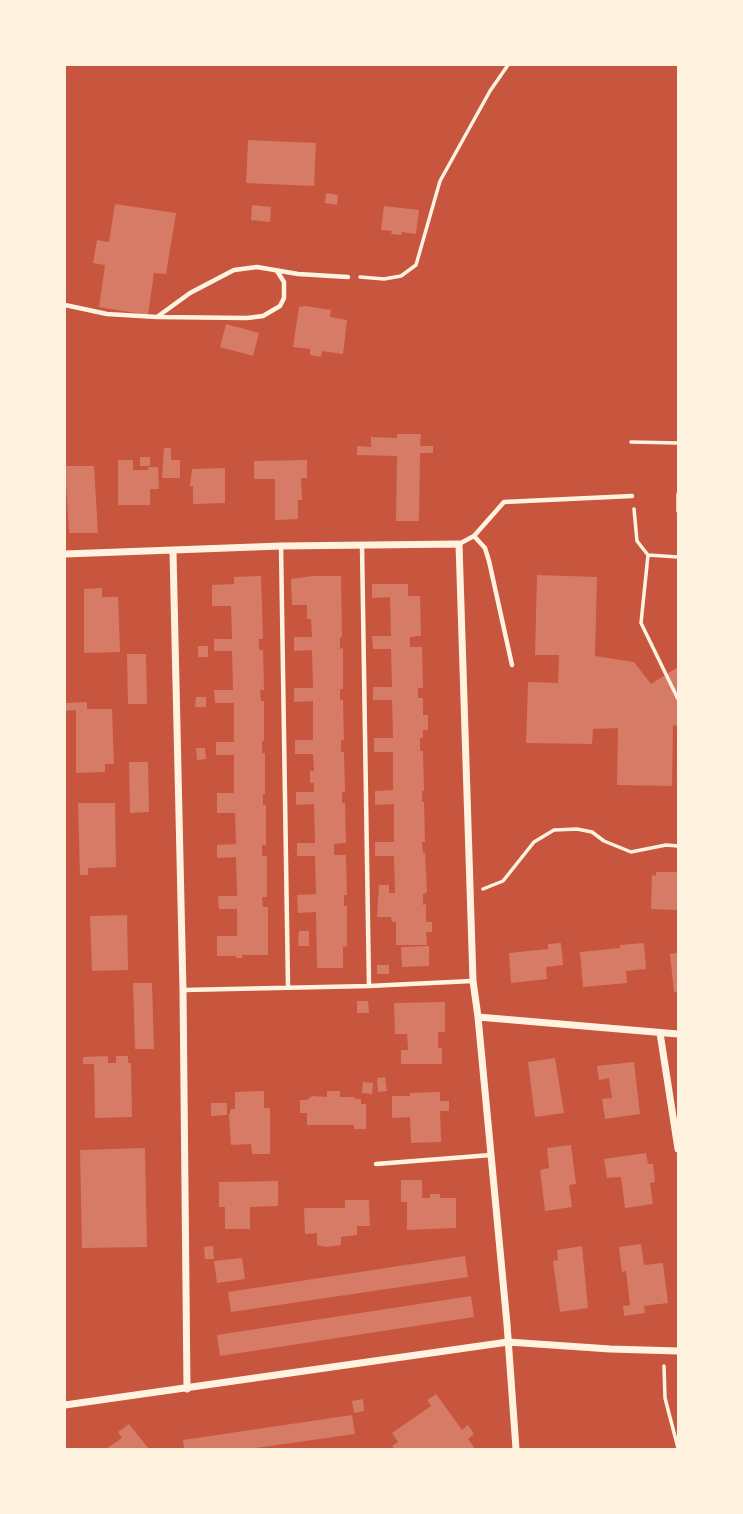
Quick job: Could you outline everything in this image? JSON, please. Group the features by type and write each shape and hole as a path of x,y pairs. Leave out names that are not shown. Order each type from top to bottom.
{"street":[{"path":"65,554 281,546 459,544 472,981 491,1155 516,1449"},
{"path":"173,551 183,990 187,1389"},
{"path":"478,1017 678,1034"},
{"path":"660,1033 678,1149"},
{"path":"65,1405 508,1342 610,1349 678,1350"}],"lane":[{"path":"157,317 219,275 246,267 268,267 298,274 348,276"},
{"path":"65,305 107,314 157,317 263,316 280,306 284,298 284,282 277,271"},
{"path":"459,544 474,536 504,502 632,496"},
{"path":"474,536 485,548 489,561 512,665"},
{"path":"362,544 369,986"},
{"path":"281,546 289,986"},
{"path":"183,990 472,981"},
{"path":"376,1164 491,1155"}],"path":[{"path":"348,276 384,279 406,274 415,265 440,181 489,91 508,65"},
{"path":"631,442 678,443"},
{"path":"678,494 678,511"},
{"path":"632,496 637,541 648,555 641,623 678,699"},
{"path":"648,555 678,557"},
{"path":"469,893 503,881 534,842 554,830 577,829 593,832 604,841 631,852 666,845 678,846"},
{"path":"664,1366 665,1398 678,1448"}],"building":[{"path":"248,140 316,143 314,186 246,183"},
{"path":"326,193 338,195 337,205 325,203"},
{"path":"115,204 176,213 166,274 154,273 148,315 99,307 105,265 93,263 97,240 109,242"},
{"path":"252,205 271,207 270,222 251,220"},
{"path":"384,206 419,210 416,234 391,234 392,231 381,230"},
{"path":"299,307 331,310 330,317 347,320 343,354 322,351 321,357 310,355 310,349 293,347"},
{"path":"226,324 259,333 253,356 220,347"},
{"path":"397,434 421,434 420,446 433,446 433,453 420,453 419,521 396,521 397,456 357,455 357,446 371,447 371,437 397,438"},
{"path":"164,448 171,448 171,460 180,460 180,478 162,478"},
{"path":"140,457 150,457 150,466 140,466"},
{"path":"118,460 133,460 133,470 158,467 159,489 150,489 150,505 118,505"},
{"path":"307,460 307,478 301,478 302,500 298,500 298,519 275,520 275,479 254,479 254,461"},
{"path":"65,466 94,466 98,533 69,533"},
{"path":"225,468 225,503 193,504 193,486 190,486 192,469"},
{"path":"537,575 597,577 595,656 634,662 651,684 678,667 678,725 673,726 672,786 617,785 618,728 593,729 592,744 526,743 528,682 558,683 559,655 535,655"},
{"path":"261,576 263,639 259,639 259,650 263,650 264,690 260,690 261,701 264,701 263,805 266,805 266,845 262,845 262,856 267,856 267,897 262,897 263,907 268,907 268,955 242,955 242,958 236,958 217,956 217,936 237,936 237,909 219,909 218,896 237,896 236,857 217,858 217,845 236,844 235,813 217,813 217,793 234,793 234,755 216,755 216,742 234,742 234,703 215,703 214,690 233,690 232,651 214,651 214,639 232,639 231,606 212,606 212,585 234,584 234,577"},
{"path":"341,576 340,649 343,648 343,689 340,689 340,700 343,700 344,740 341,740 341,752 344,752 345,792 342,792 342,803 345,803 346,843 334,844 334,855 346,855 347,895 344,895 344,906 347,906 347,946 343,947 343,968 317,968 316,912 298,913 297,895 316,894 315,856 297,856 297,843 315,843 314,804 296,805 296,792 314,792 314,783 310,783 310,771 314,771 313,754 295,754 295,740 313,740 313,701 294,702 294,688 313,688 312,650 294,651 294,637 312,637 311,619 307,619 307,605 292,605 291,579"},
{"path":"372,584 408,584 408,596 420,596 421,636 410,637 410,647 422,647 423,688 418,688 418,698 423,698 423,715 428,715 428,730 423,730 423,738 420,738 420,751 423,751 422,802 425,842 422,842 427,892 423,894 423,905 426,904 426,922 432,922 432,932 426,932 427,945 396,945 396,922 392,922 391,917 377,917 379,885 389,885 389,893 395,893 394,856 375,856 375,842 394,842 394,804 375,805 375,791 393,790 393,752 374,752 374,738 393,738 392,700 373,700 373,687 392,687 391,649 373,649 372,636 391,636 390,597 372,598"},
{"path":"102,588 102,597 118,597 120,652 84,653 84,589"},
{"path":"198,646 208,646 208,657 198,657"},
{"path":"127,654 146,654 147,704 128,704"},
{"path":"196,697 206,697 206,707 195,707"},
{"path":"87,702 87,709 112,709 114,764 105,764 105,772 76,773 76,710 65,711 65,703"},
{"path":"196,748 205,748 206,759 197,760"},
{"path":"129,762 148,762 149,812 130,813"},
{"path":"78,803 115,803 116,867 88,868 88,875 80,875"},
{"path":"656,872 678,872 678,910 651,909 652,875 656,876"},
{"path":"127,915 128,970 92,971 90,916"},
{"path":"299,931 309,931 309,946 298,946"},
{"path":"561,943 563,965 546,967 547,979 511,983 509,953 548,949 548,944"},
{"path":"644,943 646,969 626,971 627,983 583,987 580,952"},
{"path":"429,946 429,966 402,967 401,947"},
{"path":"678,953 678,992 674,992 670,954"},
{"path":"377,965 389,965 389,974 377,974"},
{"path":"133,983 152,983 154,1049 135,1049"},
{"path":"357,1001 368,1001 369,1013 357,1013"},
{"path":"445,1002 445,1032 438,1032 442,1064 401,1064 401,1050 408,1050 407,1034 395,1034 394,1003"},
{"path":"108,1056 108,1063 116,1063 116,1056 128,1056 128,1063 131,1063 132,1117 95,1118 94,1064 83,1064 83,1057"},
{"path":"555,1058 564,1113 535,1117 528,1062"},
{"path":"634,1062 640,1114 605,1119 602,1099 612,1098 609,1078 599,1080 597,1066"},
{"path":"385,1077 387,1091 378,1092 377,1078"},
{"path":"363,1082 373,1083 372,1094 362,1093"},
{"path":"264,1091 264,1108 270,1108 270,1154 252,1154 251,1144 231,1145 229,1115 231,1109 235,1109 235,1092"},
{"path":"327,1091 340,1091 340,1097 361,1099 361,1104 366,1104 366,1129 354,1129 354,1125 307,1125 307,1113 300,1113 300,1100 307,1100 312,1096 327,1097"},
{"path":"440,1092 440,1101 449,1101 449,1111 440,1111 441,1142 411,1143 410,1117 392,1118 392,1096"},
{"path":"211,1103 227,1103 227,1115 211,1116"},
{"path":"571,1145 576,1184 569,1185 572,1207 545,1211 540,1170 549,1168 547,1148"},
{"path":"145,1148 147,1247 82,1248 80,1150"},
{"path":"646,1153 648,1164 653,1164 655,1182 650,1183 653,1204 625,1208 621,1177 607,1178 604,1159"},
{"path":"401,1180 422,1180 422,1198 430,1198 430,1194 440,1194 440,1198 456,1198 456,1228 407,1230 407,1202 401,1202"},
{"path":"278,1181 278,1206 250,1207 250,1229 225,1229 225,1207 219,1207 219,1182"},
{"path":"345,1200 369,1200 370,1226 357,1226 357,1235 341,1237 341,1245 317,1245 317,1233 305,1234 304,1208 345,1208"},
{"path":"641,1244 644,1265 663,1263 668,1303 644,1306 645,1313 624,1316 623,1306 630,1305 626,1271 622,1272 619,1247"},
{"path":"213,1246 214,1259 205,1259 204,1247"},
{"path":"582,1246 588,1308 560,1312 553,1261 558,1260 557,1250"},
{"path":"465,1256 468,1277 231,1312 228,1292"},
{"path":"242,1258 245,1279 217,1283 214,1261"},
{"path":"471,1296 474,1317 220,1356 217,1335"},
{"path":"436,1394 462,1430 468,1425 474,1434 468,1439 475,1449 395,1449 392,1446 398,1442 392,1433 431,1406 427,1400"},
{"path":"363,1399 364,1411 354,1413 352,1401"},
{"path":"352,1415 355,1434 249,1449 184,1449 183,1440"},
{"path":"129,1424 149,1449 106,1449 122,1438 118,1432"}]}
